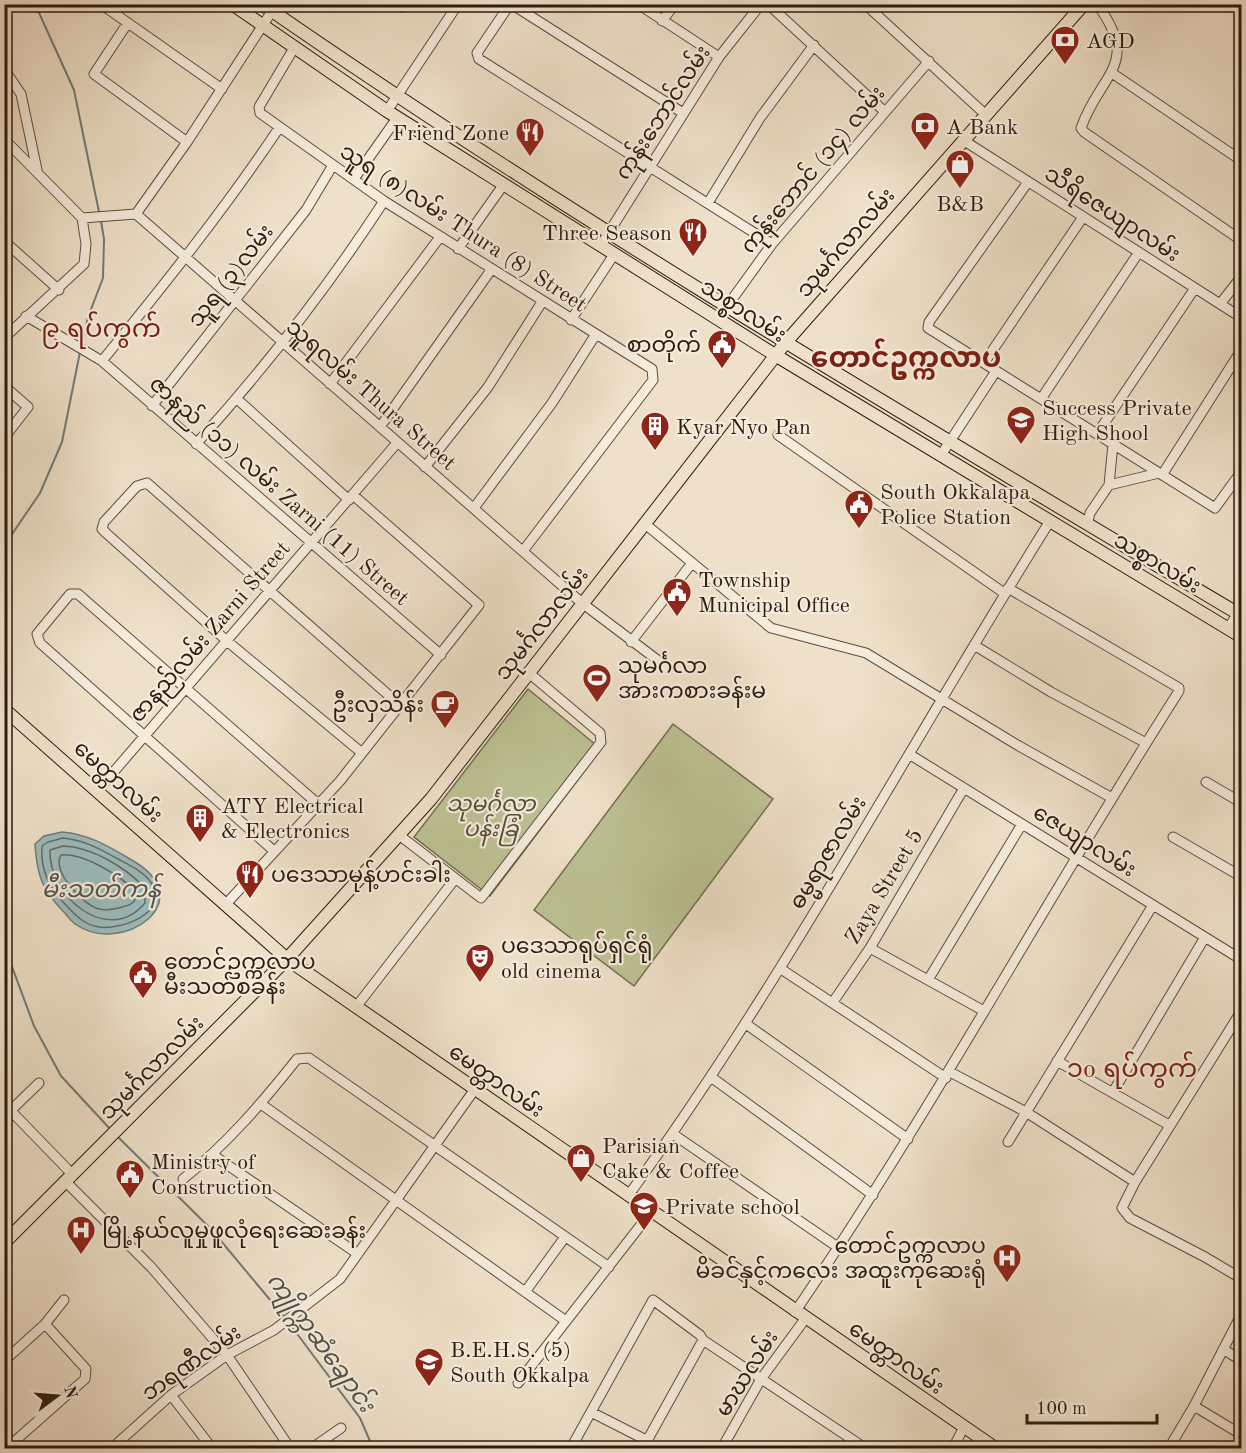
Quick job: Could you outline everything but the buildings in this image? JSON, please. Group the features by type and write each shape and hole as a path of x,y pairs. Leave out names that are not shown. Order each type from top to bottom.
{"main road":[{"name":"သစ္စာလမ်း","path":"232,4 392,115 775,355 1242,637"},
{"name":"သုမင်္ဂလာလမ်း","path":"4,1243 287,959 431,799 775,355 1084,4"},
{"name":"သစ္စာလမ်း","path":"267,8 396,97 786,342 1087,525 1240,612"},
{"name":"မေတ္တာလမ်း","path":"4,709 287,959 995,1449"}],"street":[{"path":"101,4 222,89"},
{"path":"354,179 392,115 396,97 458,4"},
{"path":"638,4 719,57"},
{"path":"662,21 675,4"},
{"name":"ကုန်းဘောင်လမ်း","path":"601,245 719,57 761,4"},
{"path":"768,4 884,111"},
{"path":"865,4 986,115"},
{"path":"1096,4 1111,24 1118,44 1116,66 1084,118 1081,128 1242,241"},
{"path":"683,113 513,5 508,7 477,53 479,59 772,244"},
{"path":"82,218 136,214 187,142 263,26 267,8"},
{"path":"128,24 94,74 187,142"},
{"path":"708,203 760,118 814,45"},
{"name":"သူရ (၈)လမ်း Thura (8) Street","path":"294,48 259,107 260,113 384,201 596,334 546,412 474,508"},
{"name":"ကုန်းဘောင် (၁၄) လမ်း","path":"728,305 772,244 929,61"},
{"path":"4,69 21,94 37,170"},
{"path":"1112,73 1242,161"},
{"path":"102,361 236,193 279,128"},
{"path":"4,139 82,218 86,244 84,264 59,290 26,316 4,338"},
{"name":"သီရိဇေယျာလမ်း","path":"963,141 1242,318"},
{"name":"သူရ (၃)လမ်း","path":"152,406 306,210 333,165"},
{"path":"1028,182 929,322 928,328 1215,508 1242,471"},
{"path":"458,249 504,184"},
{"path":"196,444 237,399 337,273 384,201"},
{"name":"သူရလမ်း Thura Street","path":"136,214 582,603 668,668"},
{"path":"984,363 1083,217"},
{"path":"330,384 440,237"},
{"path":"4,241 59,290"},
{"path":"1041,399 1138,252"},
{"path":"571,320 615,253"},
{"path":"380,427 491,270"},
{"path":"1220,304 1242,276"},
{"path":"1097,434 1195,288"},
{"path":"425,466 488,387 542,302"},
{"name":"ဇာနည် (၁၁) လမ်း Zarni (11) Street","path":"26,316 102,361 310,544 441,655"},
{"path":"523,551 653,380 652,369 596,334"},
{"path":"1109,485 1161,474 1242,349"},
{"path":"941,455 952,442 996,371"},
{"path":"4,386 28,407 4,438"},
{"path":"226,904 362,753 480,605 237,399"},
{"path":"778,435 1006,590"},
{"name":"ဇာနည်လမ်း Zarni Street","path":"98,790 398,443"},
{"path":"1087,525 1090,513 1109,485 1113,444"},
{"path":"362,753 226,641 102,529 104,522 141,483 147,483 401,706"},
{"name":"ဓမ္မရာဇာလမ်း","path":"628,1196 673,1134 781,969 1006,590 1050,521"},
{"path":"644,523 771,628 866,653 1112,798"},
{"path":"631,642 692,563"},
{"name":"မာဃလမ်း","path":"723,1448 839,1248 948,1075 984,1011 1179,688 1006,590"},
{"path":"274,851 37,639 37,634 74,592 318,804"},
{"path":"1228,628 1240,612"},
{"path":"974,645 1051,692 1146,743"},
{"path":"399,835 481,898 601,742 600,733 529,673"},
{"name":"ဇေယျာလမ်း","path":"909,754 1242,960"},
{"path":"1206,782 1242,803"},
{"name":"Zaya Street 5","path":"833,1002 870,948 964,788"},
{"path":"928,980 1022,824"},
{"path":"1173,837 1242,876"},
{"path":"356,1007 455,879"},
{"path":"1008,1142 1153,905"},
{"path":"1113,1092 1205,937"},
{"path":"870,948 984,1011"},
{"path":"781,969 948,1075 1026,1112 1135,1182"},
{"path":"1242,1010 1169,1125 1122,1208 1124,1213 1242,1279"},
{"path":"746,1024 908,1139"},
{"path":"183,1179 213,1155 261,1104 297,1059 309,1058 435,1148 609,1267"},
{"path":"1057,1061 1169,1125"},
{"path":"711,1077 873,1195"},
{"path":"39,1083 8,1114 151,1267 227,1355 290,1449"},
{"name":"ဘရဏီလမ်း","path":"112,1449 171,1395 227,1355 274,1330 340,1279 475,1089"},
{"path":"261,1104 566,1321"},
{"path":"673,1134 839,1248"},
{"path":"213,1155 358,1254"},
{"path":"518,1383 651,1212"},
{"path":"525,1292 565,1237"},
{"path":"4,1361 45,1324 64,1300"},
{"path":"571,1449 653,1300 700,1335 703,1340 865,1449"},
{"path":"1169,1449 1242,1313"},
{"path":"7,1449 85,1379 87,1374 86,1369 45,1324"},
{"path":"591,1412 645,1445 703,1340"},
{"path":"1223,1349 1242,1361"},
{"path":"171,1395 208,1443 208,1449"},
{"path":"1194,1406 1242,1435"},
{"path":"312,1449 341,1428"},
{"path":"953,1449 963,1429"}],"green space":[{"name":"သုမင်္ဂလာ ပန်းခြံ","path":"528,689 601,749 490,896 414,837"},
{"path":"673,724 773,799 634,986 534,910"}],"water":[{"name":"မီးသတ်ကန်","path":"62,832 80,835 106,845 151,875 159,891 158,906 148,919 133,929 114,934 94,932 71,921 49,895 41,880 36,855 35,844 44,836"}],"waterway":[{"name":"ကျိုက္ကဆံချောင်း","path":"35,4 74,90 99,212"},
{"name":"ကျိုက္ကဆံချောင်း","path":"82,346 88,317 103,278 104,239 101,221"},
{"name":"ကျိုက္ကဆံချောင်း","path":"4,546 40,493 62,442 80,352"},
{"name":"ကျိုက္ကဆံချောင်း","path":"4,945 34,1026 61,1076 111,1130"},
{"name":"ကျိုက္ကဆံချောင်း","path":"117,1136 211,1229 286,1319"},
{"name":"ကျိုက္ကဆံချောင်း","path":"289,1323 360,1418 373,1448"}],"place":[{"name":"AGD","path":"1065,66"},
{"name":"A Bank","path":"925,152"},
{"name":"Friend Zone","path":"530,158"},
{"name":"B&B","path":"960,190"},
{"name":"Three Season","path":"693,258"},
{"name":"စာတိုက်","path":"722,370"},
{"name":"Success Private High Shool","path":"1021,446"},
{"name":"Kyar Nyo Pan","path":"655,452"},
{"name":"South Okkalapa Police Station","path":"859,530"},
{"name":"Township Municipal Office","path":"677,618"},
{"name":"သုမင်္ဂလာ အားကစားခန်းမ","path":"597,704"},
{"name":"ဦးလှသိန်း","path":"445,730"},
{"name":"ATY Electrical & Electronics","path":"200,844"},
{"name":"ပဒေသာမုန့်ဟင်းခါး","path":"250,900"},
{"name":"ပဒေသာရုပ်ရှင်ရုံ old cinema","path":"480,984"},
{"name":"တောင်ဥက္ကလာပ မီးသတ်စခန်း","path":"143,1000"},
{"name":"Parisian Cake & Coffee","path":"581,1184"},
{"name":"Ministry of Construction","path":"130,1200"},
{"name":"Private school","path":"644,1232"},
{"name":"မြို့နယ်လူမှုဖူလုံရေးဆေးခန်း","path":"81,1256"},
{"name":"တောင်ဥက္ကလာပ မိခင်နှင့်ကလေး အထူးကုဆေးရုံ","path":"1007,1284"},
{"name":"B.E.H.S. (5) South Okkalpa","path":"429,1388"}],"district":[{"name":"၉ ရပ်ကွက်","path":"101,328"},
{"name":"တောင်ဥက္ကလာပ","path":"906,357"},
{"name":"၁o ရပ်ကွက်","path":"1132,1068"}]}
